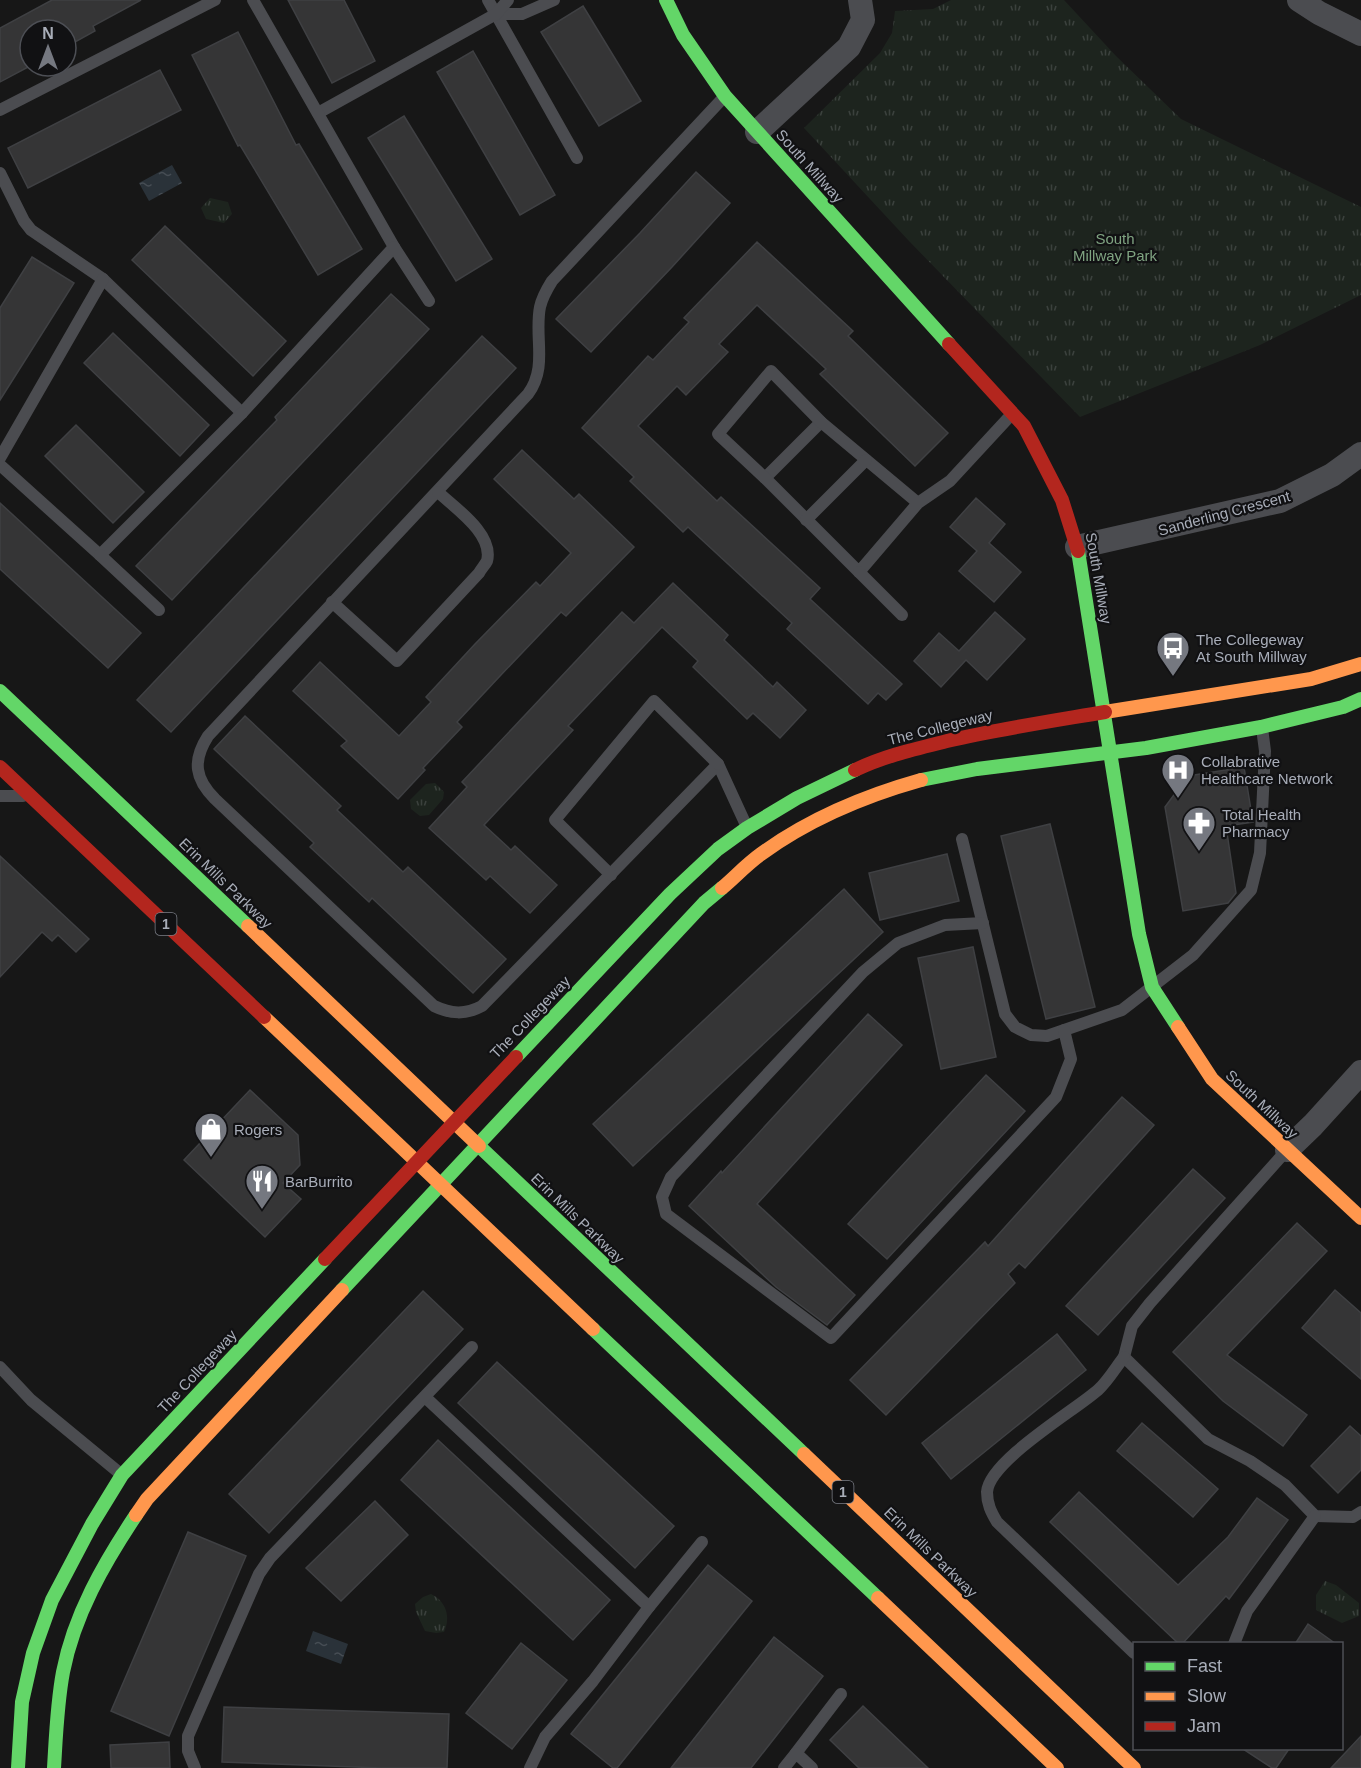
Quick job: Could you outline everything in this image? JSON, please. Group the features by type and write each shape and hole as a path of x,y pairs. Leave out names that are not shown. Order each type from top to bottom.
{"street":[{"name":"South Millway","path":"666,0 683,35 724,96 1024,426 1056,484 1071,519 1105,712 1139,934 1152,987 1212,1079 1361,1218"},
{"path":"757,132 849,46 863,20 861,0"},
{"path":"1299,0 1361,34"},
{"name":"Sanderling Crescent","path":"1077,547 1280,501 1332,475 1361,454"},
{"name":"The Collegeway","path":"54,1768 57,1714 69,1648 82,1612 122,1534 135,1487 442,1185 704,903 754,841 797,798 874,761 919,748 1000,729 1311,679 1361,664"},
{"name":"Erin Mills Parkway","path":"0,691 1134,1768"},
{"name":"The Collegeway","path":"18,1768 26,1682 46,1614 73,1554 135,1487 416,1161 670,894 718,849 754,841 826,816 873,794 921,780 977,769 1146,748 1261,727 1343,707 1361,699"},
{"name":"1","path":"0,767 1057,1768"},
{"path":"1287,1150 1361,1072"}],"lane":[{"path":"0,110 215,0"},
{"path":"253,0 394,247 429,301"},
{"path":"488,0 577,158"},
{"path":"318,113 496,14 508,0"},
{"path":"496,14 522,14 554,0"},
{"path":"718,764 482,1006 471,1012 445,1011 434,1006 215,799 203,787 198,777 199,754 208,736 438,492 534,385 540,363 540,304 552,281 724,96"},
{"path":"0,173 24,221 31,230 103,279 242,413"},
{"path":"100,555 242,413 394,247"},
{"path":"0,458 103,279"},
{"path":"902,615 718,434 771,370 821,422 918,503"},
{"path":"859,572 918,503 950,481 1012,413"},
{"path":"765,478 821,422"},
{"path":"806,520 867,460"},
{"path":"0,465 159,610"},
{"path":"332,602 397,661 479,573 487,561 487,545 481,532 438,492"},
{"path":"611,875 555,820 654,701 718,764 754,841"},
{"path":"962,839 1005,1014 1015,1027 1031,1035 1047,1036 1122,1010 1193,955 1251,890 1260,853 1265,751 1261,727"},
{"path":"0,796 31,796"},
{"path":"983,922 945,925 898,943 863,972 671,1177 662,1197 666,1214 831,1338 1056,1098 1071,1059 1064,1030"},
{"path":"1133,1652 997,1522 989,1507 987,1490 997,1470 1053,1423 1100,1389 1124,1357 1132,1326 1287,1150"},
{"path":"195,1768 188,1752 188,1736 259,1574 270,1558 472,1347"},
{"path":"1124,1357 1208,1439 1250,1461 1285,1485 1315,1516 1353,1517 1361,1512"},
{"path":"0,1367 32,1400 135,1487"},
{"path":"425,1397 649,1607"},
{"path":"1235,1642 1247,1611 1315,1516"},
{"path":"530,1768 545,1737 593,1681 702,1542"},
{"path":"784,1768 841,1694"},
{"path":"796,1753 812,1768"}],"green space":[{"name":"South Millway Park","path":"951,0 1064,0 1116,56 1181,119 1361,207 1361,295 1260,345 1080,417 909,241 804,128 880,53 892,33 895,11 933,9"},
{"path":"210,198 228,202 232,214 224,223 206,219 201,208"},
{"path":"435,783 444,792 443,799 429,815 420,816 411,809 410,800 426,784"},
{"path":"1325,1581 1336,1585 1359,1603 1359,1616 1342,1623 1316,1610 1316,1595"},
{"path":"431,1594 444,1605 446,1610 447,1621 444,1632 425,1631 416,1612 415,1604"}],"water":[{"path":"172,165 182,183 149,201 139,183"},
{"path":"313,1631 348,1644 341,1664 306,1651"}],"building":[{"path":"52,0 141,0 93,26 95,31 78,40 78,18 19,18"},
{"path":"288,0 344,0 375,61 332,83"},
{"path":"583,6 641,101 599,126 541,32"},
{"path":"18,18 18,72 0,82 0,28"},
{"path":"238,32 296,145 299,144 362,249 318,275 240,145 238,146 192,55"},
{"path":"473,51 555,195 520,215 437,72"},
{"path":"160,70 181,110 28,188 8,148"},
{"path":"404,116 492,259 456,281 368,138"},
{"path":"696,172 730,203 591,352 556,319"},
{"path":"165,226 286,341 253,376 132,260"},
{"path":"757,242 853,331 848,336 948,433 915,466 820,374 826,369 757,305 719,344 728,352 686,395 677,386 638,426 717,501 721,497 820,588 810,599 902,684 886,700 878,693 868,704 787,629 792,623 688,527 683,532 630,481 634,477 582,428 648,356 653,360 689,322 684,318"},
{"path":"32,257 74,283 0,400 0,308"},
{"path":"391,294 429,329 172,600 136,566 277,420 275,417"},
{"path":"113,333 209,425 180,456 84,363"},
{"path":"482,336 516,368 171,732 137,700"},
{"path":"76,425 144,492 113,523 45,456"},
{"path":"522,450 574,499 579,494 634,547 566,616 561,612 500,676 457,722 462,727 423,768 425,770 398,799 341,746 347,741 293,691 320,662 399,736 431,702 426,697 475,644 536,582 540,586 571,553 494,479"},
{"path":"976,498 1005,524 989,543 1021,572 994,602 959,571 977,551 950,527"},
{"path":"0,503 141,633 108,668 0,569"},
{"path":"673,583 728,635 724,640 773,687 777,682 806,710 780,738 753,713 747,719 693,667 698,661 662,627 568,726 573,730 484,825 511,850 515,846 557,885 530,913 490,876 486,880 429,828 467,787 462,782 622,612 634,623"},
{"path":"995,612 1025,639 987,680 966,660 941,687 914,661 939,633 959,651"},
{"path":"245,716 341,806 337,810 403,872 408,867 506,959 473,993 372,898 369,902 310,847 314,843 214,749"},
{"path":"1244,767 1253,822 1226,826 1236,893 1228,903 1183,911 1165,807 1188,776"},
{"path":"1050,824 1095,1007 1046,1019 1001,836"},
{"path":"947,854 959,901 880,920 869,873"},
{"path":"0,856 89,939 76,952 58,935 52,941 42,932 0,977"},
{"path":"844,889 883,932 633,1166 593,1124"},
{"path":"973,947 996,1057 941,1069 918,958"},
{"path":"868,1014 902,1045 757,1204 855,1295 827,1325 776,1287 689,1206"},
{"path":"986,1075 1025,1111 887,1259 848,1224"},
{"path":"250,1090 298,1135 300,1165 283,1183 301,1199 265,1237 184,1160"},
{"path":"1122,1097 1154,1125 1025,1268 1019,1263 1008,1274 1015,1283 886,1415 850,1380 985,1242 988,1246"},
{"path":"1193,1169 1225,1198 1098,1335 1066,1306"},
{"path":"1297,1223 1327,1251 1227,1355 1307,1415 1283,1446 1223,1401 1173,1352"},
{"path":"1335,1290 1361,1313 1361,1379 1302,1328"},
{"path":"423,1291 463,1329 269,1533 229,1494"},
{"path":"1057,1334 1086,1370 951,1479 922,1443"},
{"path":"497,1362 674,1526 635,1568 458,1403"},
{"path":"1142,1423 1218,1489 1193,1517 1117,1451"},
{"path":"1350,1426 1361,1436 1361,1470 1338,1493 1311,1466"},
{"path":"438,1440 610,1600 573,1640 401,1480"},
{"path":"1079,1492 1178,1585 1228,1537 1257,1498 1288,1520 1229,1599 1226,1596 1184,1642 1177,1642 1050,1522"},
{"path":"375,1501 408,1535 341,1601 306,1568"},
{"path":"188,1532 246,1556 169,1736 111,1711"},
{"path":"708,1565 752,1601 617,1768 613,1768 571,1734"},
{"path":"1308,1624 1333,1642 1296,1642"},
{"path":"774,1637 823,1676 751,1768 671,1768"},
{"path":"521,1643 567,1680 512,1749 466,1713"},
{"path":"863,1706 928,1768 859,1768 830,1740"},
{"path":"224,1707 449,1714 447,1768 222,1762"},
{"path":"1361,1736 1361,1768 1331,1768"},
{"path":"169,1742 170,1768 111,1768 110,1745"},
{"path":"1245,1750 1288,1750 1276,1768 1272,1768"}],"traffic: fast":[{"path":"666,0 683,35 725,96 949,344"},
{"path":"1078,551 1139,934 1152,987 1178,1027"},
{"path":"0,691 248,926"},
{"path":"921,780 977,769 1146,748 1261,727 1343,707 1361,699"},
{"path":"516,1057 670,894 718,849 747,828 797,798 855,770"},
{"path":"342,1290 704,903 722,888"},
{"path":"479,1146 804,1454"},
{"path":"18,1768 22,1702 33,1653 52,1600 92,1524 122,1475 325,1259"},
{"path":"593,1329 878,1598"},
{"path":"54,1768 61,1684 68,1651 82,1610 102,1571 136,1515"}],"traffic: slow":[{"path":"1105,712 1311,679 1361,664"},
{"path":"722,888 779,841 818,819 879,793 921,780"},
{"path":"248,926 479,1146"},
{"path":"264,1017 593,1329"},
{"path":"1178,1027 1212,1079 1361,1218"},
{"path":"136,1515 147,1499 342,1290"},
{"path":"804,1454 1134,1768"},
{"path":"878,1598 1057,1768"}],"traffic: jam":[{"path":"949,344 1024,426 1062,500 1078,551"},
{"path":"855,770 888,757 947,741 1105,712"},
{"path":"0,767 264,1017"},
{"path":"325,1259 516,1057"}],"place":[{"name":"The Collegeway At South Millway","path":"1173,677"},
{"name":"Collabrative Healthcare Network","path":"1178,799"},
{"name":"Total Health Pharmacy","path":"1199,852"},
{"name":"Rogers","path":"211,1158"},
{"name":"BarBurrito","path":"262,1210"}]}
